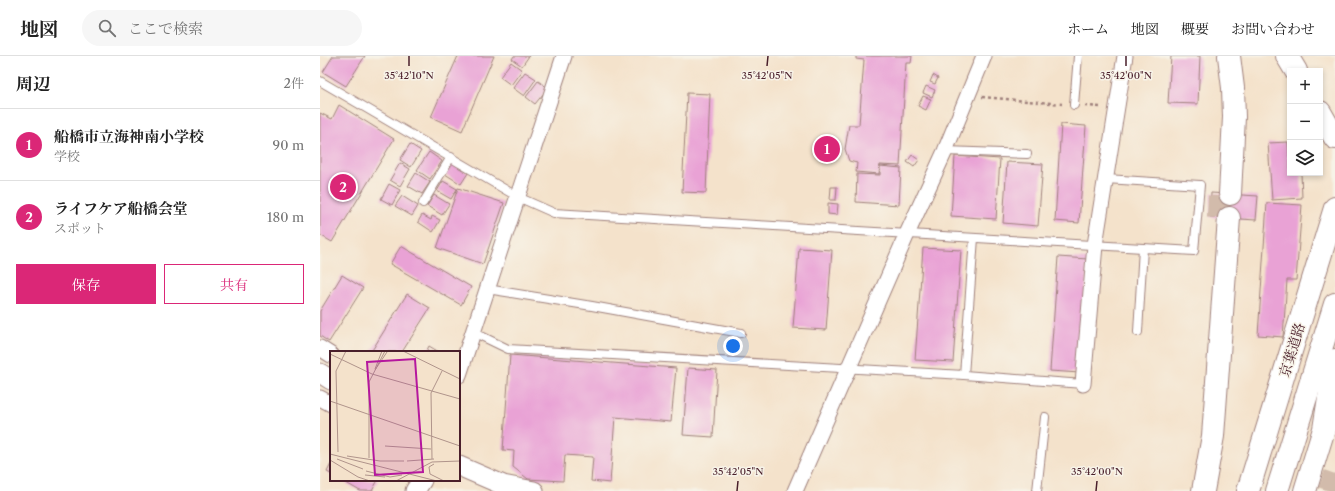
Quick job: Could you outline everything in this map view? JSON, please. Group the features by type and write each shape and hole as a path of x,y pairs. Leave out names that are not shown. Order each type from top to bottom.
{"highway":[{"path":"1225,194 1234,117 1233,88 1228,56"},
{"path":"1287,56 1294,68"},
{"path":"1323,117 1335,138"},
{"name":"京葉道路","path":"1248,491 1335,208"},
{"path":"1203,491 1213,436 1218,367 1215,314 1224,218"},
{"name":"京葉道路","path":"1277,491 1335,304"},
{"path":"1292,491 1317,413 1335,328"},
{"path":"1305,491 1324,429 1335,360"},
{"path":"1318,491 1335,430"}],"street":[{"path":"460,372 564,56"},
{"path":"795,491 907,234 945,151 984,56"},
{"path":"1083,384 1095,245 1125,56"},
{"path":"320,348 330,354"},
{"path":"320,373 330,379"},
{"path":"320,398 330,403"},
{"path":"460,466 503,485 527,490"},
{"path":"416,491 421,481"}],"lane":[{"path":"1074,105 1078,56"},
{"path":"320,81 518,197 554,213 1194,251 1200,185 1106,180"},
{"path":"945,151 1027,154"},
{"path":"423,202 451,157"},
{"path":"964,375 974,238"},
{"path":"1138,332 1143,248"},
{"path":"487,289 741,333"},
{"path":"473,332 508,349 964,375 1083,384"},
{"path":"1037,491 1045,417"}],"path":[{"path":"967,96 1117,108"}],"building":[{"path":"333,56 365,56 346,86 323,72"},
{"path":"458,56 494,56 462,131 431,117"},
{"path":"514,56 529,56 522,66 512,59"},
{"path":"856,56 912,56 911,63 906,63 900,166 880,165 879,174 856,172 857,163 849,161 845,149 849,125 859,125 864,60 856,59"},
{"path":"1171,56 1200,56 1198,104 1168,103"},
{"path":"511,62 522,70 511,85 500,77"},
{"path":"525,72 536,79 524,96 513,88"},
{"path":"933,75 938,78 935,84 930,82"},
{"path":"538,81 548,88 535,104 526,97"},
{"path":"926,86 935,90 932,97 923,93"},
{"path":"687,93 710,94 706,193 682,192"},
{"path":"923,96 931,99 926,110 918,106"},
{"path":"339,105 394,139 332,242 320,235 320,113 332,119"},
{"path":"1061,124 1086,126 1079,223 1055,221"},
{"path":"1287,142 1287,176 1301,176 1302,198 1272,200 1268,143"},
{"path":"410,144 421,151 411,167 400,160"},
{"path":"429,152 442,161 430,179 417,170"},
{"path":"912,155 919,160 914,167 907,162"},
{"path":"955,156 1000,159 996,219 951,216"},
{"path":"1007,162 1043,164 1038,226 1003,223"},
{"path":"400,163 410,169 400,186 390,180"},
{"path":"452,163 468,173 461,184 445,174"},
{"path":"880,166 901,168 899,205 856,202 857,174 880,175"},
{"path":"416,173 430,182 422,194 408,186"},
{"path":"443,181 457,189 451,199 437,191"},
{"path":"389,184 400,190 392,205 381,199"},
{"path":"831,187 837,187 836,200 830,200"},
{"path":"458,188 504,203 483,264 437,248"},
{"path":"1211,193 1258,196 1256,220 1210,217"},
{"path":"434,195 449,204 442,215 427,206"},
{"path":"402,196 418,206 412,216 395,206"},
{"path":"828,203 838,204 837,215 828,214"},
{"path":"1267,203 1302,205 1296,280 1287,280 1283,337 1258,335"},
{"path":"422,215 431,220 432,216 440,220 433,232 418,222"},
{"path":"401,246 471,287 461,305 390,264"},
{"path":"799,248 832,250 826,330 793,328"},
{"path":"923,248 961,250 953,362 915,360"},
{"path":"1058,257 1088,259 1080,373 1050,371"},
{"path":"342,275 363,288 329,342 320,336 320,311"},
{"path":"407,294 430,308 403,351 372,351"},
{"path":"429,346 437,351 426,351"},
{"path":"510,355 676,368 671,422 615,417 610,483 591,481 593,457 565,455 563,481 528,479 513,467 514,451 503,450"},
{"path":"688,368 717,370 713,437 683,435"},
{"path":"330,466 330,474 327,472"},
{"path":"343,481 377,481 372,491 360,491"}],"tunnel":[{"path":"1218,218 1219,194"},
{"path":"1329,491 1335,474"}],"place":[{"name":"船橋市立海神南小学校","path":"827,149"},
{"name":"ライフケア船橋会堂","path":"343,187"}]}
